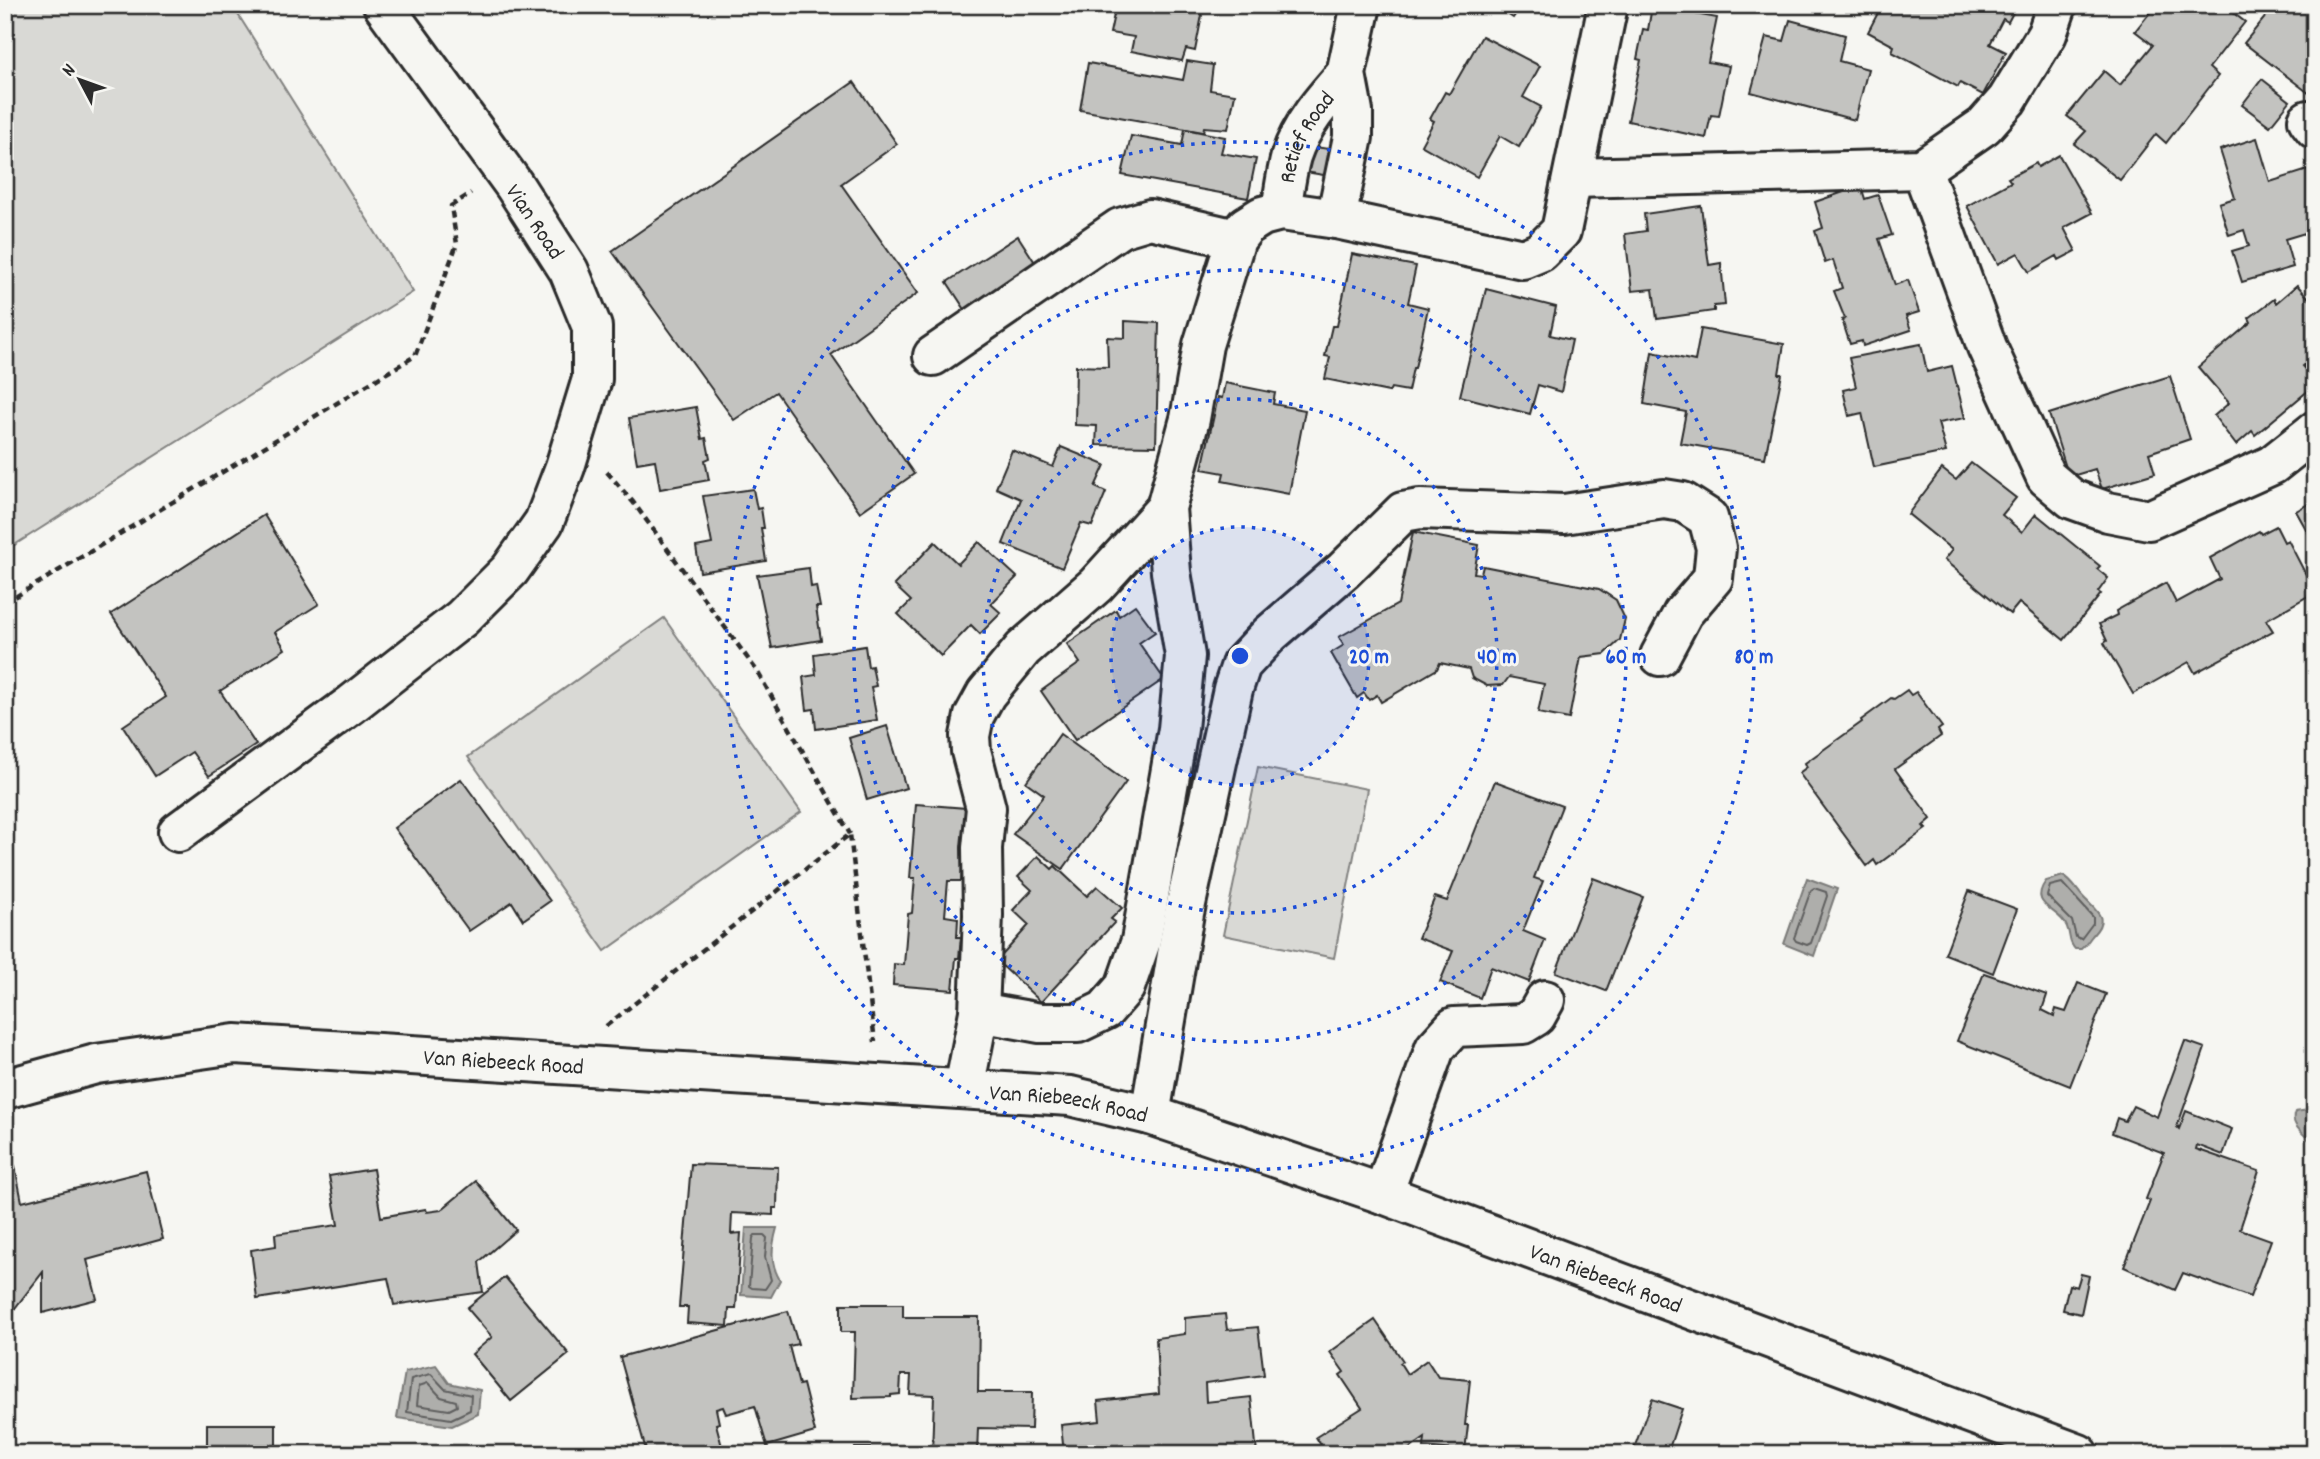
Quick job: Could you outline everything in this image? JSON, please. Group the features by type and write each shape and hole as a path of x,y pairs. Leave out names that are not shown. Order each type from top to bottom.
{"street":[{"name":"Vian Road","path":"178,832 352,704 462,618 510,569 544,522 592,379 592,327 569,271 503,171 383,5"},
{"name":"Retief Road","path":"1336,219 1353,137 1353,111 1346,74 1361,5"},
{"path":"979,1012 1040,1023 1078,1023 1105,1010 1125,987 1141,941 1178,729 1185,656 1171,572 1166,508 1190,419 1203,345 1236,239 1246,226 1262,216 1281,211 1336,219 1523,260 1540,252 1561,231 1608,5"},
{"path":"1574,178 1922,169 1984,126 2007,100 2047,34 2057,5"},
{"name":"Retief Road","path":"1281,211 1290,159 1298,137 1316,108 1346,74"},
{"path":"1922,169 1987,347 2046,477 2072,499 2108,512 2149,520 2272,465 2315,430"},
{"path":"933,356 1120,228 1150,219 1236,239"},
{"path":"1150,1115 1184,913 1233,689 1241,665 1270,634 1345,570 1403,512 1420,509 1564,514 1664,499 1683,502 1708,518 1716,548 1713,578 1683,613 1660,656"},
{"path":"964,1089 979,1012 983,915 982,848 986,808 971,751 970,736 974,716 985,694 1023,649 1096,585 1166,508"},
{"path":"1383,1194 1435,1048 1454,1027 1523,1024 1536,1016 1545,1000"},
{"name":"Van Riebeeck Road","path":"5,1089 96,1063 235,1044 1070,1096 1150,1115 1383,1194 2079,1454"}],"path":[{"path":"5,603 415,356 457,244 451,206 503,171"},
{"path":"569,452 633,502 757,671 850,834 880,1084"},
{"path":"557,1064 850,834"}],"shaded area":[{"path":"5,5 232,5 413,292 5,551"},
{"path":"664,618 801,812 605,951 468,757"},
{"path":"1258,767 1367,789 1334,958 1223,935"}],"water":[{"path":"2063,876 2095,909 2101,921 2081,949 2075,949 2063,921 2042,902 2040,896 2046,881"},
{"path":"1807,878 1837,889 1814,956 1784,944"},
{"path":"2315,1104 2315,1141 2311,1142 2298,1128 2294,1116 2295,1112 2309,1110"},
{"path":"746,1228 777,1228 772,1254 780,1280 771,1297 741,1295"},
{"path":"436,1365 449,1383 480,1390 478,1414 452,1426 397,1418 405,1372"}],"building":[{"path":"1116,5 1204,5 1195,51 1186,49 1182,61 1131,51 1134,37 1110,33"},
{"path":"1493,5 1522,5 1513,18"},
{"path":"1534,5 1549,5 1543,12"},
{"path":"1882,5 2017,5 2008,22 2003,19 1990,44 2006,52 1983,95 1960,83 1958,87 1892,52 1894,46 1868,32"},
{"path":"2156,5 2223,5 2245,22 2209,68 2218,76 2166,143 2156,134 2120,180 2074,144 2086,131 2067,116 2104,71 2120,85 2153,45 2135,31"},
{"path":"2275,5 2315,5 2315,98 2244,43"},
{"path":"1652,6 1717,18 1708,62 1729,66 1719,116 1711,115 1706,138 1628,121 1641,60 1637,59 1643,29 1648,30"},
{"path":"1790,20 1845,35 1839,61 1868,69 1855,120 1751,92 1766,37 1784,41"},
{"path":"1482,36 1540,66 1523,97 1541,107 1519,147 1500,136 1477,177 1421,145 1434,121 1430,119 1445,92 1449,94"},
{"path":"1187,61 1213,65 1210,90 1235,94 1228,129 1204,127 1203,132 1080,110 1088,63 1183,80"},
{"path":"2262,79 2290,101 2270,126 2242,105"},
{"path":"854,82 897,144 841,184 918,293 831,355 914,474 860,512 776,392 734,420 612,251"},
{"path":"1185,129 1225,137 1221,153 1256,159 1248,198 1122,175 1131,136 1182,145"},
{"path":"2257,138 2270,182 2311,169 2315,180 2315,230 2285,239 2293,267 2242,282 2232,251 2249,246 2244,230 2229,235 2219,203 2235,198 2220,150"},
{"path":"1309,146 1335,150 1330,176 1305,172"},
{"path":"2059,155 2092,213 2064,228 2076,251 2059,260 2057,256 2029,272 2018,253 1998,264 1967,206 2011,182 2008,178 2036,163 2038,167"},
{"path":"1861,186 1865,199 1878,195 1892,235 1879,239 1895,285 1908,280 1919,312 1906,316 1911,330 1863,346 1862,341 1850,344 1842,320 1845,319 1834,291 1842,288 1833,260 1825,263 1815,231 1823,228 1815,202"},
{"path":"1701,206 1709,265 1721,263 1725,305 1714,306 1714,311 1657,319 1653,289 1632,291 1625,234 1646,231 1644,214"},
{"path":"1018,236 1036,264 966,311 947,282"},
{"path":"1352,254 1416,266 1408,303 1428,308 1408,391 1391,388 1389,392 1325,379 1330,357 1325,356 1332,326 1337,326"},
{"path":"2297,285 2315,305 2315,356 2303,366 2315,379 2315,385 2255,435 2252,431 2236,445 2214,416 2229,403 2198,367 2251,322 2249,318 2274,299 2276,303"},
{"path":"1486,289 1556,307 1550,335 1572,340 1561,392 1538,385 1530,414 1460,396"},
{"path":"1125,321 1159,323 1156,446 1096,445 1097,426 1075,425 1076,366 1108,367 1107,337 1125,338"},
{"path":"1701,329 1784,344 1779,374 1782,374 1765,458 1680,443 1686,412 1644,404 1652,352 1695,361"},
{"path":"1921,344 1927,372 1952,366 1965,418 1938,423 1946,452 1874,467 1862,413 1849,416 1843,390 1856,387 1849,358"},
{"path":"2170,376 2190,439 2149,453 2155,473 2102,489 2095,469 2069,477 2049,414"},
{"path":"1225,383 1275,393 1273,404 1305,410 1289,494 1222,481 1224,473 1202,469 1218,397 1222,398"},
{"path":"696,407 702,439 706,438 710,458 705,460 709,480 660,489 655,460 637,463 629,418"},
{"path":"1061,447 1105,465 1095,487 1106,492 1092,526 1081,523 1062,568 1003,544 1021,499 996,488 1012,450 1053,467"},
{"path":"1971,463 2016,498 2002,515 2022,532 2036,514 2100,566 2097,569 2108,578 2098,592 2101,594 2064,640 2019,603 2010,614 1944,560 1952,550 1908,514 1942,469 1956,480"},
{"path":"753,489 757,509 761,508 766,561 700,572 696,547 712,544 703,496"},
{"path":"2315,500 2315,545 2296,511"},
{"path":"264,515 319,604 275,632 285,649 220,691 256,745 209,776 192,752 155,776 123,726 166,697 111,614"},
{"path":"2276,526 2284,542 2288,540 2315,592 2266,620 2273,631 2195,673 2189,662 2133,694 2104,643 2107,641 2099,624 2117,615 2116,611 2166,583 2176,603 2220,579 2210,558 2259,531 2261,534"},
{"path":"1413,532 1479,545 1474,573 1481,574 1483,566 1599,589 1616,600 1625,619 1620,640 1605,654 1581,657 1569,719 1538,713 1544,684 1509,677 1503,685 1487,686 1472,678 1469,669 1440,663 1437,669 1381,702 1377,695 1369,700 1364,693 1357,698 1331,653 1344,645 1339,637 1398,604"},
{"path":"935,542 958,564 979,542 1017,577 991,604 1001,613 980,634 971,625 941,656 898,614 911,601 894,585"},
{"path":"809,568 811,587 816,586 820,607 816,607 821,640 772,648 757,575"},
{"path":"1135,605 1155,632 1139,643 1164,679 1075,740 1041,691 1080,663 1067,644 1116,610 1119,616"},
{"path":"865,646 868,667 872,666 876,686 871,687 877,720 816,729 814,709 807,710 803,677 816,675 814,654"},
{"path":"1907,690 1911,695 1916,692 1942,727 1938,730 1941,736 1895,769 1931,819 1923,826 1926,829 1877,865 1874,860 1867,866 1799,773 1807,767 1805,763 1891,698 1894,699"},
{"path":"887,726 906,788 867,800 849,738"},
{"path":"1060,734 1126,782 1063,869 1013,834 1044,795 1026,782"},
{"path":"461,779 550,901 523,920 512,902 469,931 394,828"},
{"path":"1495,781 1562,806 1534,878 1543,881 1523,931 1545,940 1529,982 1491,967 1480,998 1440,982 1453,951 1418,938 1435,897 1447,901"},
{"path":"916,804 966,808 961,881 948,881 945,916 958,918 957,937 961,937 953,990 893,985 894,964 904,965 908,914 912,913 915,878 910,878"},
{"path":"1038,856 1052,869 1055,866 1087,896 1097,886 1122,908 1111,919 1115,922 1041,1002 997,961 1029,925 1013,910 1032,890 1018,877"},
{"path":"1593,878 1643,897 1606,991 1556,972"},
{"path":"1969,891 2017,909 1993,973 1945,954"},
{"path":"1984,973 2047,995 2042,1010 2054,1016 2056,1009 2066,1012 2078,983 2106,994 2070,1086 1957,1041"},
{"path":"2185,1041 2205,1048 2177,1127 2179,1129 2186,1111 2232,1129 2223,1155 2197,1145 2196,1149 2259,1171 2240,1229 2271,1240 2250,1297 2183,1273 2175,1290 2124,1267 2150,1201 2146,1199 2164,1153 2112,1133 2117,1118 2125,1121 2133,1106 2157,1117"},
{"path":"691,1164 778,1167 777,1208 773,1208 773,1215 732,1213 731,1234 741,1233 736,1309 729,1309 728,1326 687,1323 688,1307 679,1307"},
{"path":"15,1166 22,1202 146,1171 163,1239 87,1260 97,1299 43,1313 43,1272 5,1321 5,1169"},
{"path":"373,1169 381,1217 426,1209 427,1212 441,1210 476,1181 516,1230 479,1262 483,1292 394,1305 388,1278 257,1299 251,1250 276,1246 275,1234 338,1225 329,1176"},
{"path":"2081,1274 2089,1276 2081,1314 2063,1310 2069,1285 2077,1287"},
{"path":"505,1277 569,1354 511,1401 472,1354 492,1337 467,1308"},
{"path":"841,1304 903,1304 903,1317 979,1317 978,1392 1032,1392 1031,1429 978,1428 977,1454 932,1454 934,1395 910,1394 911,1375 901,1375 900,1394 891,1397 853,1398 855,1332 841,1332"},
{"path":"788,1311 798,1344 789,1346 799,1385 803,1384 815,1432 767,1446 755,1406 726,1414 723,1407 716,1409 719,1423 716,1424 724,1454 647,1454 620,1357"},
{"path":"1225,1314 1227,1330 1258,1327 1264,1375 1205,1383 1206,1402 1251,1397 1257,1454 1064,1454 1061,1425 1100,1421 1098,1401 1159,1394 1156,1338 1185,1334 1185,1318"},
{"path":"1375,1320 1403,1361 1400,1363 1407,1374 1427,1360 1438,1377 1470,1380 1465,1451 1424,1447 1425,1438 1402,1454 1326,1454 1316,1437 1362,1408 1340,1375 1344,1372 1330,1352"},
{"path":"1652,1399 1682,1409 1668,1452 1674,1454 1632,1454"},
{"path":"207,1424 276,1424 276,1454 207,1454"},
{"path":"855,1448 891,1448 891,1454 855,1454"}]}
